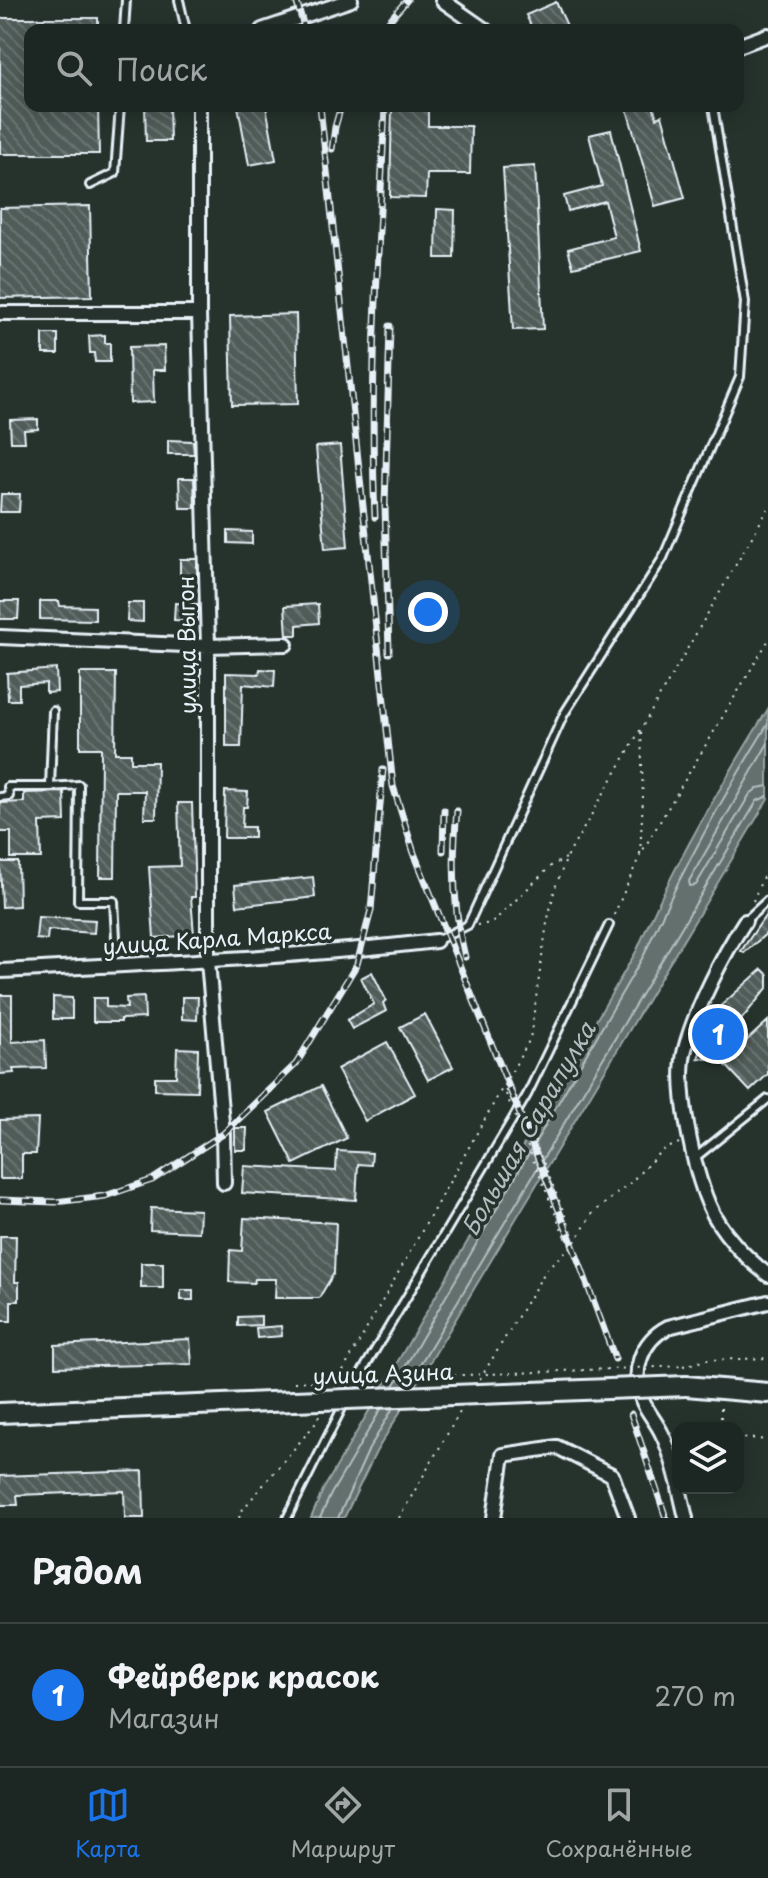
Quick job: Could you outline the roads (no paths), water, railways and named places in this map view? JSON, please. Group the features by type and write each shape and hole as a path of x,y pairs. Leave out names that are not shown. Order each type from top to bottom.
{"main road":[{"name":"улица Азина","path":"0,1413 686,1386 768,1393"}],"street":[{"path":"280,24 351,0"},
{"path":"442,0 476,24"},
{"path":"744,44 768,35"},
{"name":"улица Выгон","path":"199,112 199,313 208,646 208,961 223,1134 224,1183"},
{"path":"0,313 199,313"},
{"path":"0,637 208,646 286,644"},
{"path":"745,921 717,972 685,1048 682,1082 691,1137 709,1207 740,1249 768,1275"},
{"name":"улица Карла Маркса","path":"0,971 208,961 436,941"},
{"path":"672,1464 662,1433 642,1400 637,1373 646,1343 654,1334 668,1327 768,1302"},
{"path":"494,1518 503,1455 557,1447 612,1475 628,1518"},
{"path":"681,1494 686,1518"}],"lane":[{"path":"124,24 126,0"},
{"path":"179,0 185,24"},
{"path":"90,185 115,173 120,112"},
{"path":"436,941 468,925 564,714 663,558 740,377 745,302 714,112"},
{"path":"50,787 53,711"},
{"path":"0,797 9,796 8,787 79,785 78,901 114,901 116,938"},
{"path":"745,921 768,900"},
{"path":"287,1518 341,1408 527,1095 609,925"},
{"path":"696,1157 768,1099"}],"water":[{"path":"768,709 768,799 376,1452 344,1518 311,1518 323,1490 637,950 698,827"}],"railway":[{"path":"296,0 303,24"},
{"path":"386,24 407,0"},
{"path":"321,112 393,786 414,853 569,1235 615,1359"},
{"path":"332,149 339,112"},
{"path":"375,517 374,363 385,112"},
{"path":"389,653 385,506 390,326"},
{"path":"0,1200 55,1202 105,1196 152,1180 223,1134 296,1064 357,964 371,910 383,770"},
{"path":"443,851 444,810"},
{"path":"457,811 455,885 465,957"},
{"path":"631,1414 666,1518"}],"place":[{"name":"Фейрверк красок","path":"718,1034"}],"water label":[{"name":"Большая Сарапулка","path":"529,1129"}]}
